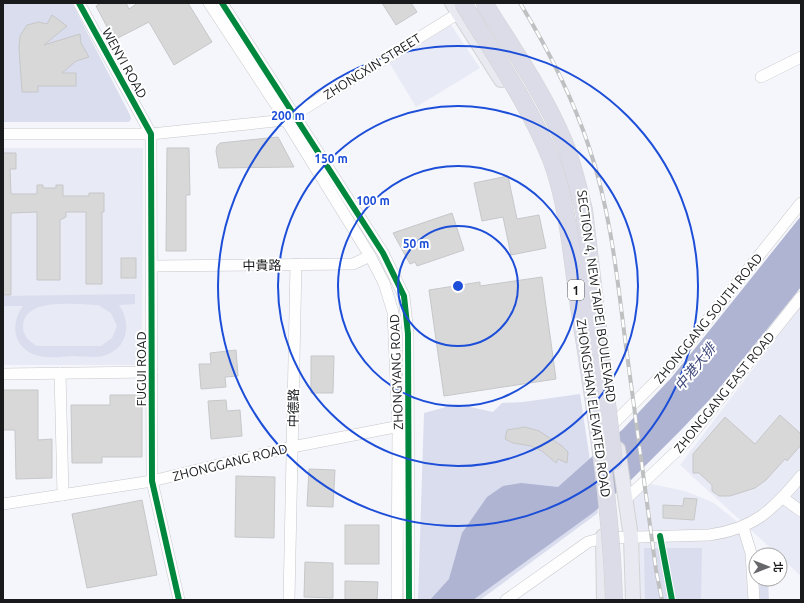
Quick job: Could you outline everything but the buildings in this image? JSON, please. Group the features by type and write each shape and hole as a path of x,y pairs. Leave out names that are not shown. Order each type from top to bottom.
{"highway":[{"path":"474,3 535,107 556,147 572,200 586,303"},
{"name":"ZHONGSHAN ELEVATED ROAD","path":"483,3 534,84 564,141 575,173 584,210 616,482 622,543 624,600"},
{"name":"ZHONGSHAN ELEVATED ROAD","path":"458,6 541,137 558,183 567,226 607,490 614,600"}],"main road":[{"name":"SECTION 4, NEW TAIPEI BOULEVARD","path":"483,3 499,22"},
{"name":"SECTION 4, NEW TAIPEI BOULEVARD","path":"489,3 564,130 584,189 619,502 615,523 610,538"},
{"name":"SECTION 4, NEW TAIPEI BOULEVARD","path":"458,6 534,134 553,185 560,219 601,513 610,538"},
{"path":"505,87 506,79 511,74 520,70 528,70"},
{"name":"SECTION 4, NEW TAIPEI BOULEVARD","path":"611,429 610,458 615,523"},
{"name":"SECTION 4, NEW TAIPEI BOULEVARD","path":"592,446 619,502 631,537"},
{"name":"1","path":"631,537 633,600"},
{"name":"1","path":"604,600 610,538"},
{"name":"1","path":"610,538 618,600"}],"street":[{"name":"WENYI ROAD","path":"79,3 152,134"},
{"name":"ZHONGYANG ROAD","path":"209,3 291,117 383,253 404,296 408,334 409,600"},
{"name":"ZHONGYANG ROAD","path":"222,3 291,117 370,256 384,283 394,312 398,427 397,600"},
{"name":"ZHONGXIN STREET","path":"3,134 152,134 291,117 458,6 474,3"},
{"path":"761,77 801,57"},
{"name":"FUGUI ROAD","path":"152,134 152,481 179,600"},
{"name":"ZHONGGANG SOUTH ROAD","path":"592,446 611,429 670,368 801,203"},
{"name":"中貴路","path":"152,266 353,264 370,256"},
{"name":"中德路","path":"289,600 296,264"},
{"name":"ZHONGGANG EAST ROAD","path":"619,502 684,444 801,297"},
{"path":"3,374 152,372"},
{"path":"60,373 63,495"},
{"name":"ZHONGGANG ROAD","path":"3,504 152,481 292,447 409,424"},
{"path":"506,600 588,542 610,538 709,534 726,532 743,527 771,510 801,476"},
{"path":"783,498 801,511"},
{"path":"743,527 751,553 754,600"}],"shaded area":[{"path":"3,3 72,3 130,115 131,119 129,122 3,122"},
{"path":"451,25 480,68 416,107 389,62"},
{"path":"3,148 143,148 142,365 3,365"},
{"path":"135,294 135,304 119,305 126,320 125,335 118,348 111,353 96,357 47,357 37,356 26,350 21,345 17,339 15,326 19,312 23,306 3,306 3,296","holes":["53,304 98,305 111,313 117,326 112,338 101,346 37,346 27,338 23,330 25,317 32,310 41,306"]},
{"path":"801,306 801,576 788,564 788,547 769,547 680,465"},
{"path":"580,394 598,513 480,600 418,600 424,413 457,404 493,412 502,403 523,402"},
{"path":"651,484 685,491 714,503 751,533 755,547 748,547 748,587 759,587 760,600 640,600 640,555 632,501"},
{"path":"644,548 702,548 701,600 645,600"},
{"path":"759,587 768,587 769,600 760,600"}],"water":[{"name":"中港大排","path":"801,216 801,287 714,395 681,430 628,483 594,512 473,600 430,600 449,579 462,533 487,497 503,486 521,483 558,487 623,429 672,377"}],"railway":[{"path":"520,3 550,55 575,109 596,170 608,218 616,266 656,570 662,600"}],"cycle path":[{"path":"79,3 151,134 152,481 179,600"},
{"path":"222,3 383,253 404,296 408,334 409,600"},
{"path":"660,536 672,600"}]}
